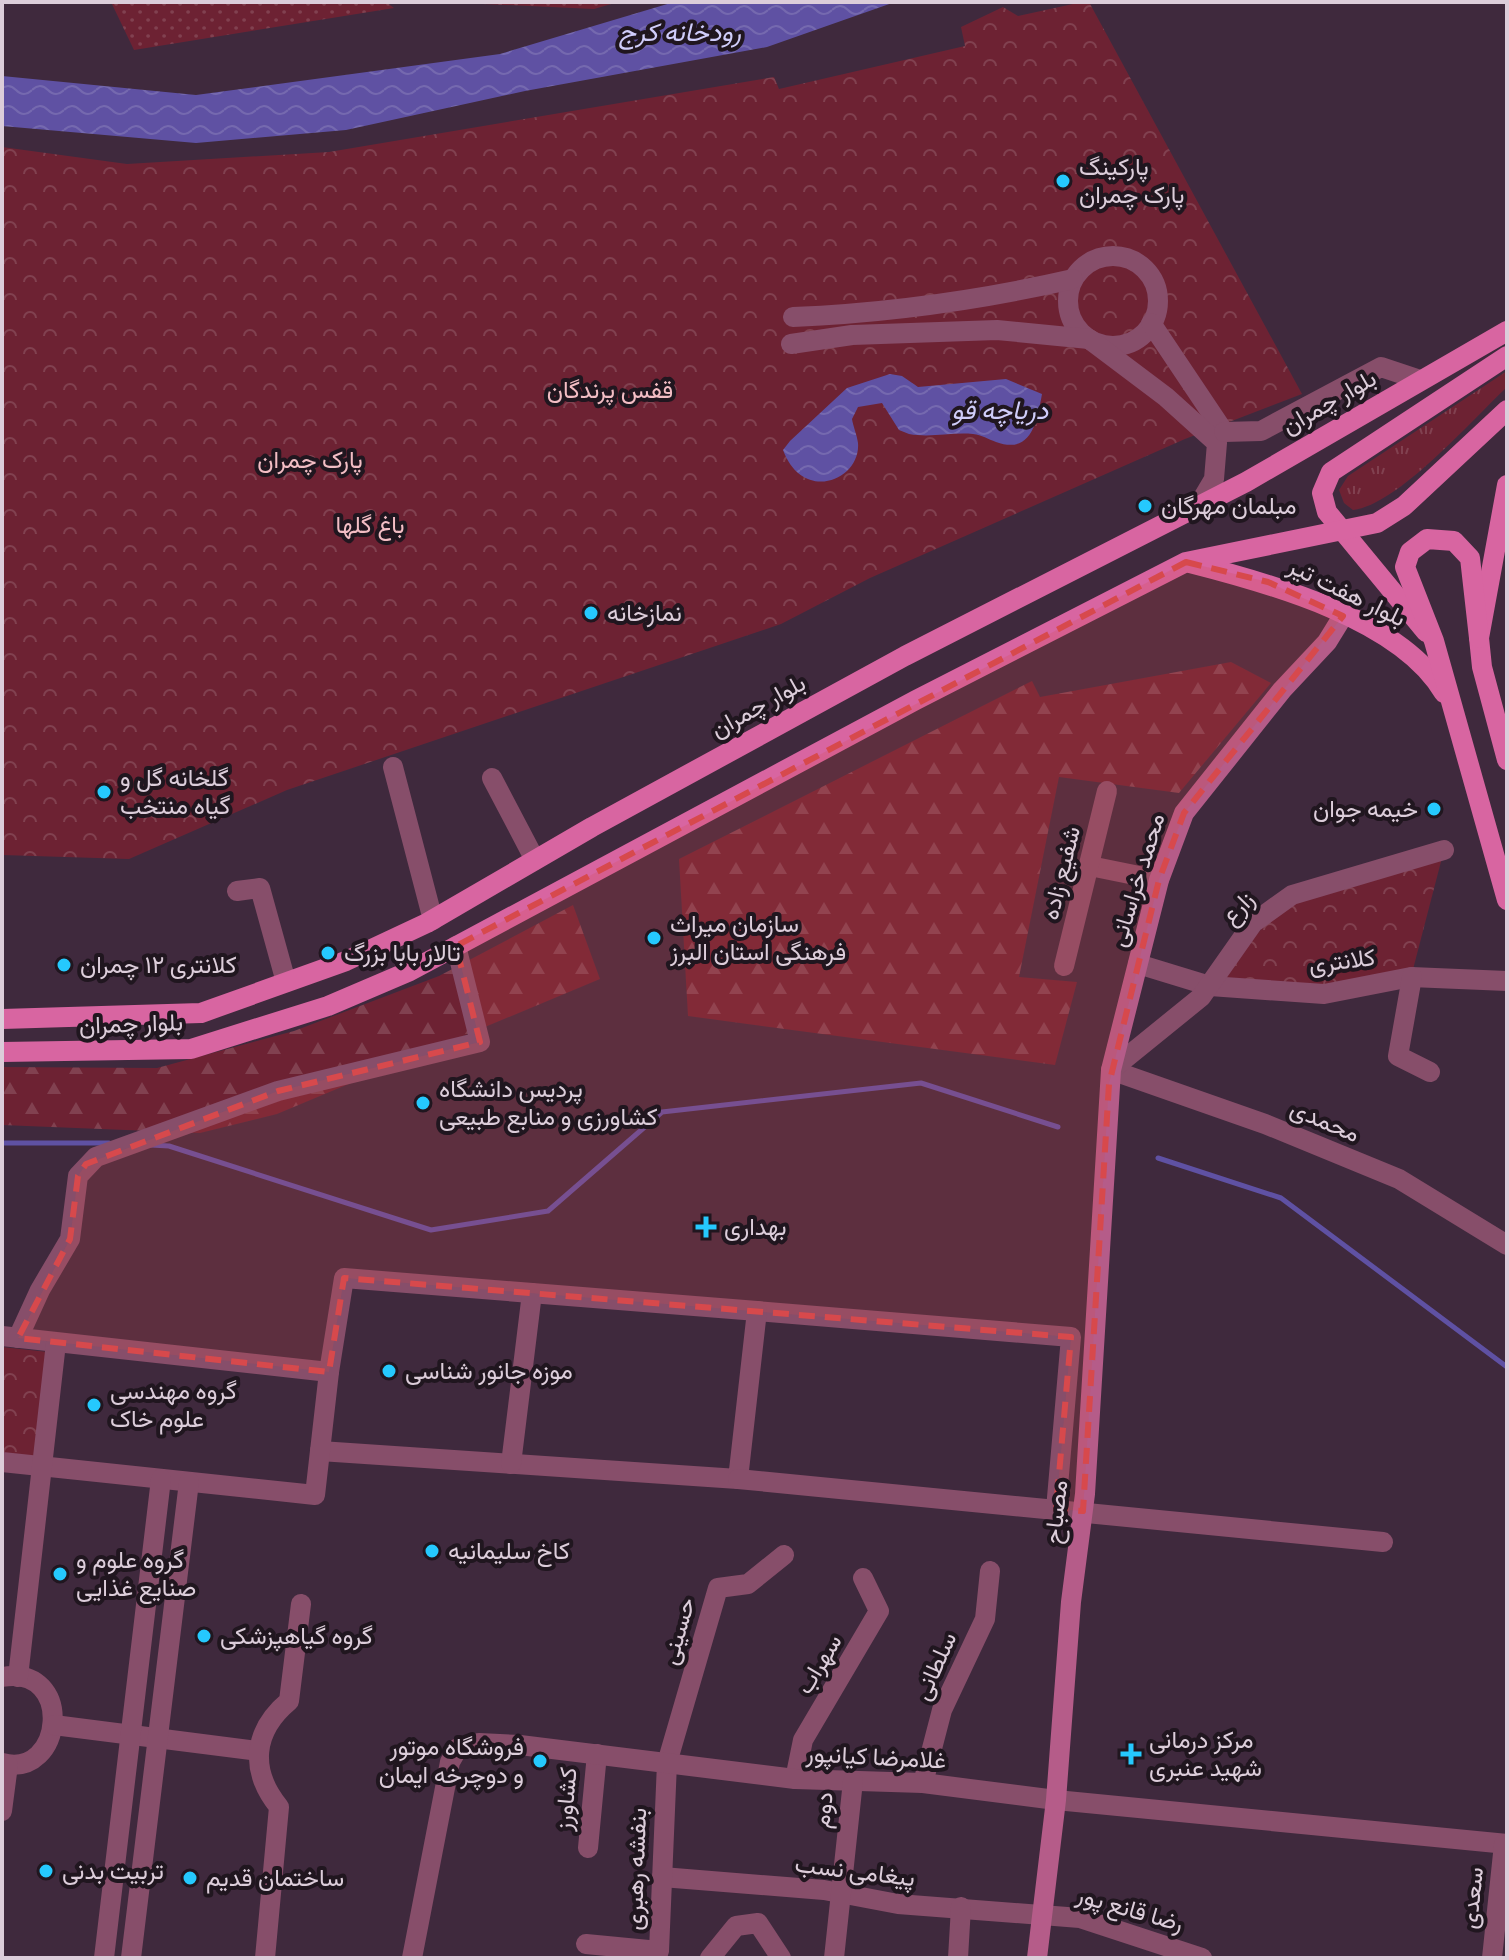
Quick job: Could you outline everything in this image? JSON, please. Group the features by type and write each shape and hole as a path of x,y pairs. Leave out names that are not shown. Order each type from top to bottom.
{"main road":[{"name":"بلوار چمران","path":"2,1019 201,1013 346,961 433,920 535,860 892,663 1198,506 1507,331"},
{"path":"1434,641 1327,512 1322,493 1331,472 1507,356"},
{"name":"بلوار چمران","path":"2,1052 191,1049 328,1006 410,971 902,707 1186,562 1377,523 1404,506 1507,410"},
{"path":"1507,485 1479,638 1499,703 1507,760"},
{"name":"بلوار هفت تیر","path":"1479,638 1470,558 1454,541 1427,539 1410,552 1405,567 1434,641 1507,900"},
{"name":"بلوار هفت تیر","path":"1186,562 1268,582 1379,632 1414,656 1436,680 1455,713"}],"street":[{"path":"791,344 852,335 997,330 1089,339 1102,345 1130,342 1151,323 1157,296 1146,270 1135,262 1107,256 1082,268 1073,279 1068,305 1071,319 1089,339 1220,438 1261,431 1381,367 1420,380"},
{"path":"793,317 847,315 1009,294 1073,279"},
{"path":"1151,323 1220,438 1214,479 1198,506"},
{"name":"محمد خراسانی","path":"1111,1070 1159,880 1184,813 1282,690 1327,642 1343,616"},
{"path":"393,767 433,920"},
{"path":"492,778 535,860"},
{"name":"شفیع زاده","path":"1064,966 1107,791"},
{"name":"زارع","path":"1111,1070 1162,1031 1210,986 1253,923 1292,895 1444,850"},
{"path":"1090,866 1159,880"},
{"path":"237,891 260,888 286,982"},
{"path":"329,1372 10,1337 70,1239 78,1176 96,1157 278,1091 480,1042 456,946"},
{"name":"کلانتری","path":"1138,964 1210,986 1324,994 1412,977 1507,981"},
{"path":"1412,977 1398,1056 1430,1072"},
{"name":"محمدی","path":"1111,1070 1265,1124 1399,1179 1507,1245"},
{"name":"مصباح","path":"1037,1958 1056,1800 1071,1602 1083,1511 1111,1070"},
{"path":"2,1462 315,1495 329,1372 344,1278 1071,1337 1056,1509"},
{"path":"511,1464 532,1293"},
{"path":"738,1479 757,1311"},
{"path":"2,1811 5,1764 28,1761 44,1750 54,1725 54,1712 47,1694 32,1680 10,1677 43,1466 56,1343"},
{"path":"320,1451 738,1479 1383,1542"},
{"path":"104,1958 161,1479"},
{"path":"131,1958 189,1482"},
{"name":"حسینی","path":"667,1763 718,1588 748,1584 784,1555"},
{"name":"سلطانی","path":"923,1783 942,1710 985,1619 990,1571"},
{"name":"سهراب","path":"795,1779 803,1740 879,1611 863,1578"},
{"path":"265,1958 279,1807 262,1781 258,1751 268,1723 289,1701 301,1604"},
{"path":"54,1725 258,1751"},
{"name":"غلامرضا کیانپور","path":"412,1958 446,1777 458,1748 479,1743 597,1754 795,1779 923,1783 1056,1800 1506,1844"},
{"name":"کشاورز","path":"588,1848 597,1754"},
{"name":"بنفشه رهبری","path":"586,1944 659,1951 667,1763"},
{"name":"دوم","path":"834,1958 853,1781"},
{"name":"سعدی","path":"1492,1958 1506,1844"},
{"name":"پیغامی نسب","path":"662,1877 840,1893 898,1904 1042,1913"},
{"path":"762,1887 758,1923 781,1958"},
{"path":"958,1958 961,1907"},
{"name":"رضا قانع پور","path":"1042,1913 1080,1918 1202,1958"},
{"path":"710,1958 736,1926 758,1923"}],"highlighted area":[{"path":"1186,562 1268,582 1343,616 1184,813 1159,880 1109,1084 1083,1511 1056,1509 1071,1337 344,1278 329,1372 18,1338 70,1239 78,1176 86,1164 278,1091 480,1042 456,946"}],"green space":[{"path":"111,2 386,2 394,8 134,50"},
{"path":"440,2 618,2 594,9"},
{"name":"پارک چمران","path":"1089,2 1302,394 1185,439 870,578 781,624 287,790 129,859 2,855 2,147 127,164 329,152 774,77 779,89 965,46 961,27 1003,7 1018,16"},
{"path":"1507,371 1507,387 1412,478 1371,505 1353,510 1344,503 1339,490 1348,476"},
{"path":"1231,662 1271,683 1179,793 1059,777 1019,977 1077,982 1055,1065 688,1016 679,859 1032,681 1040,697"},
{"path":"1444,850 1411,977 1324,994 1210,986 1292,895"},
{"path":"573,905 600,979 277,1114 200,1133 2,1125 2,1067 157,1068 294,1031 439,976"},
{"path":"2,1347 48,1352 33,1461 2,1457"}],"water":[{"name":"رودخانه کرج","path":"674,2 895,2 767,47 525,91 346,130 196,143 2,126 2,76 196,95 500,54"},
{"name":"دریاچه قو","path":"890,374 902,376 918,387 1006,379 1042,394 1038,415 1025,440 1008,445 973,434 909,434 899,430 882,403 858,407 852,419 858,443 856,456 841,476 829,481 816,481 804,477 792,467 783,450 790,441 847,388"}],"waterway":[{"path":"151,1145 169,1146 431,1230 548,1211 662,1112 921,1083 1058,1127"},
{"path":"2,1143 109,1143"},
{"path":"1158,1158 1281,1198 1507,1367"}],"place":[{"name":"پارکینگ پارک چمران","path":"1063,181"},
{"name":"مبلمان مهرگان","path":"1145,506"},
{"name":"نمازخانه","path":"591,613"},
{"name":"گلخانه گل و گیاه منتخب","path":"104,792"},
{"name":"خیمه جوان","path":"1434,809"},
{"name":"سازمان میراث فرهنگی استان البرز","path":"654,938"},
{"name":"تالار بابا بزرگ","path":"328,953"},
{"name":"کلانتری ۱۲ چمران","path":"64,965"},
{"name":"پردیس دانشگاه کشاورزی و منابع طبیعی","path":"423,1103"},
{"name":"بهداری","path":"706,1227"},
{"name":"موزه جانور شناسی","path":"389,1371"},
{"name":"گروه مهندسی علوم خاک","path":"94,1405"},
{"name":"کاخ سلیمانیه","path":"432,1551"},
{"name":"گروه علوم و صنایع غذایی","path":"60,1574"},
{"name":"گروه گیاهپزشکی","path":"204,1636"},
{"name":"مرکز درمانی شهید عنبری","path":"1131,1754"},
{"name":"فروشگاه موتور و دوچرخه ایمان","path":"540,1761"},
{"name":"تربیت بدنی","path":"46,1871"},
{"name":"ساختمان قدیم","path":"190,1878"}],"park label":[{"name":"قفس پرندگان","path":"610,390"},
{"name":"باغ گلها","path":"370,525"}]}
